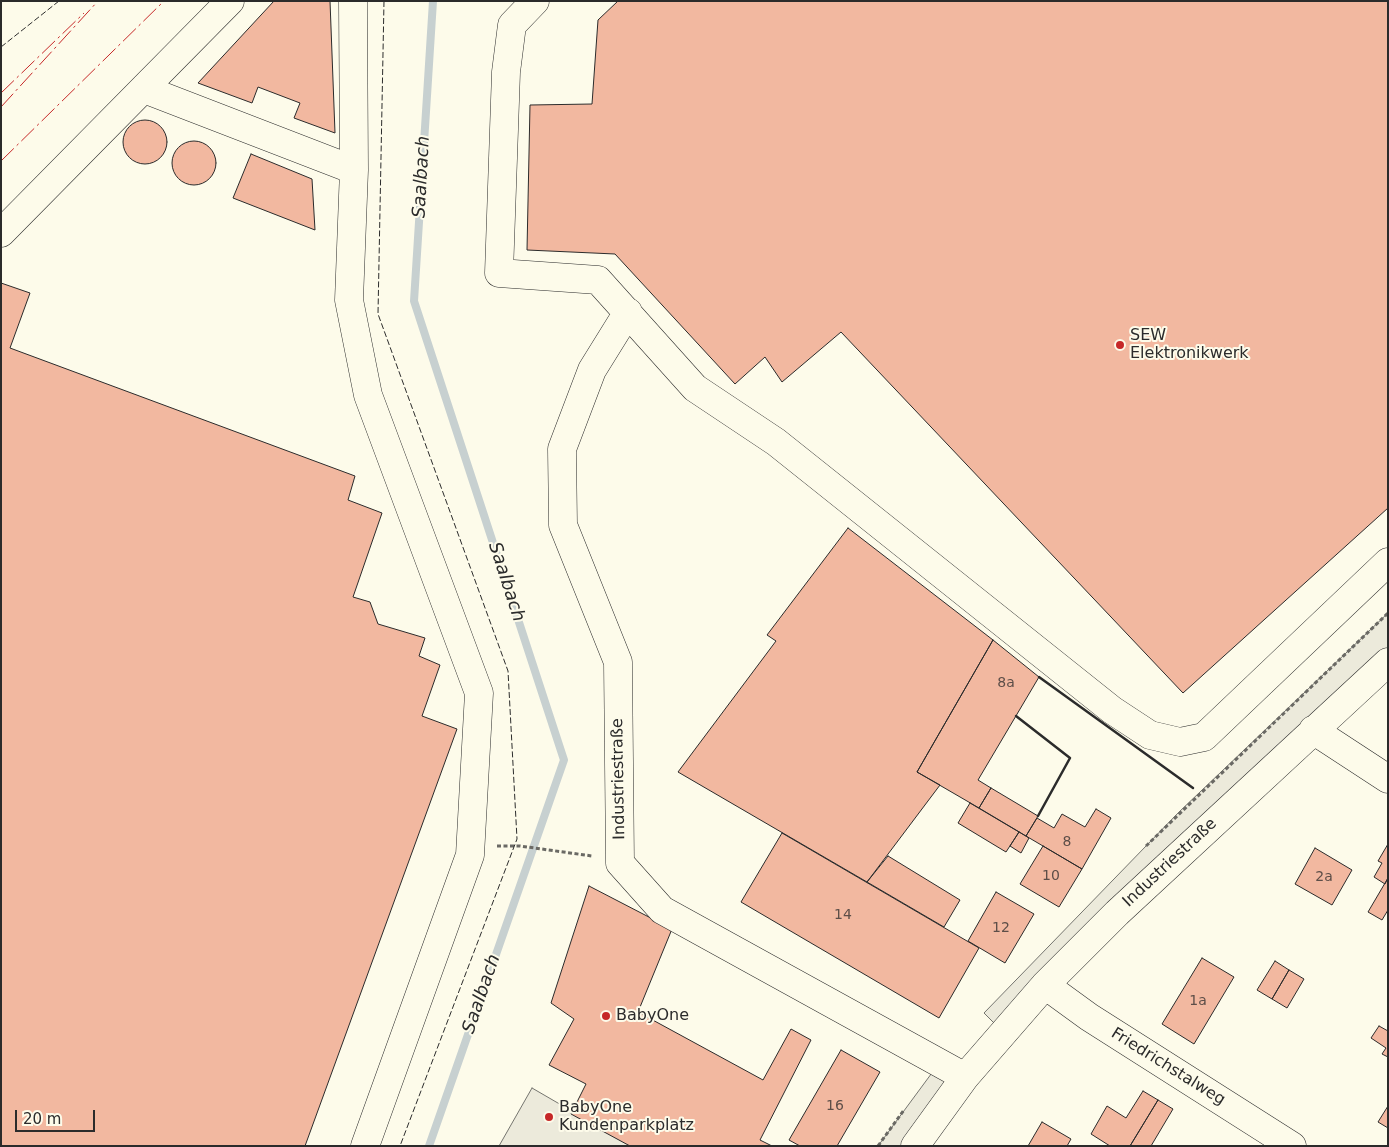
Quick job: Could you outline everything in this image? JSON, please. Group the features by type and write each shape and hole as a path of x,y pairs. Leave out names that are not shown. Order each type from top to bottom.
{"street":[{"path":"1,233 230,1"},
{"path":"353,1 354,170 349,300 368,395 479,692 470,855 364,1146"},
{"path":"535,1 512,25 506,72 499,274 598,280 695,388 776,442 1112,710 1150,735 1180,742 1204,737 1388,562"},
{"path":"144,88 354,170"},
{"name":"Industriestraße","path":"628,312 592,370 562,449 564,526 618,662 620,864 662,910 965,1077"},
{"name":"Industriestraße","path":"921,1144 965,1077 1045,985 1117,913 1312,730 1388,662"},
{"path":"1312,730 1388,779"},
{"name":"Friedrichstalweg","path":"1045,985 1089,1017 1292,1146"}],"path":[{"path":"520,846 620,859"}],"shaded area":[{"path":"1388,613 1388,662 1003,1032 984,1013 1179,812"},
{"path":"940,1062 965,1077 915,1146 878,1146"},
{"name":"BabyOne Kundenparkplatz","path":"532,1088 632,1146 499,1146"}],"building":[{"path":"274,1 330,1 335,133 294,118 300,103 258,87 252,103 198,83"},
{"name":"SEW Elektronikwerk","path":"618,1 1388,1 1388,508 1183,693 841,332 782,382 765,357 735,384 615,254 527,250 530,105 592,104 598,20"},
{"path":"141,120 149,120 161,126 167,142 161,158 149,164 141,164 129,158 123,146 123,138 129,126"},
{"path":"190,141 198,141 210,147 216,163 210,179 198,185 190,185 178,179 172,167 172,159 178,147"},
{"path":"251,154 312,179 315,230 233,198"},
{"path":"1,283 30,293 10,348 355,476 348,500 382,513 353,597 370,602 378,624 425,638 419,656 440,665 422,716 457,729 305,1146 1,1146"},
{"path":"848,528 993,640 917,772 940,785 867,882 678,772 776,641 767,635"},
{"path":"993,640 1039,677 978,780 991,788 979,808 917,772"},
{"path":"991,788 1038,816 1026,836 979,808"},
{"path":"970,803 1019,832 1006,852 958,823"},
{"path":"1096,809 1111,818 1082,869 1026,836 1037,818 1054,828 1062,814 1085,827"},
{"path":"1019,832 1029,838 1021,853 1010,846"},
{"path":"782,833 979,948 939,1018 741,902"},
{"path":"1388,844 1388,878 1385,884 1374,877 1382,863 1378,861"},
{"path":"1043,846 1082,869 1059,907 1020,884"},
{"path":"1315,848 1352,870 1332,905 1295,884"},
{"path":"888,856 960,900 944,927 867,882"},
{"path":"1388,878 1388,910 1382,920 1368,912"},
{"name":"BabyOne","path":"589,886 672,929 638,1012 763,1080 791,1029 811,1040 760,1140 772,1146 630,1146 571,1114 586,1084 549,1065 574,1019 551,1003"},
{"path":"996,892 1034,914 1005,963 968,941"},
{"path":"1202,958 1234,977 1194,1044 1162,1024"},
{"path":"1275,961 1289,970 1272,999 1257,990"},
{"path":"1289,970 1304,979 1287,1008 1272,999"},
{"path":"1379,1026 1388,1031 1388,1057 1382,1054 1386,1048 1371,1038"},
{"path":"841,1050 880,1072 837,1146 800,1146 789,1140"},
{"path":"1143,1091 1158,1100 1130,1146 1110,1146 1091,1134 1107,1106 1126,1118"},
{"path":"1158,1100 1173,1109 1151,1146 1130,1146"},
{"path":"1388,1106 1388,1128 1378,1122"},
{"path":"1042,1122 1071,1139 1067,1146 1028,1146"}],"waterway":[{"name":"Saalbach","path":"429,1146 564,760 414,301 433,1"}],"fence":[{"path":"1,47 59,1"},
{"path":"384,1 378,314 508,671 517,839 400,1146"}],"wall":[{"path":"1039,677 1193,788"},
{"path":"1016,716 1070,758 1038,816"}],"power":[{"path":"1,107 98,1"},
{"path":"1,161 164,1"},
{"path":"1,93 84,13"}],"place":[{"name":"SEW Elektronikwerk","path":"1120,345"},
{"name":"BabyOne","path":"606,1016"},
{"name":"BabyOne Kundenparkplatz","path":"549,1117"}]}
